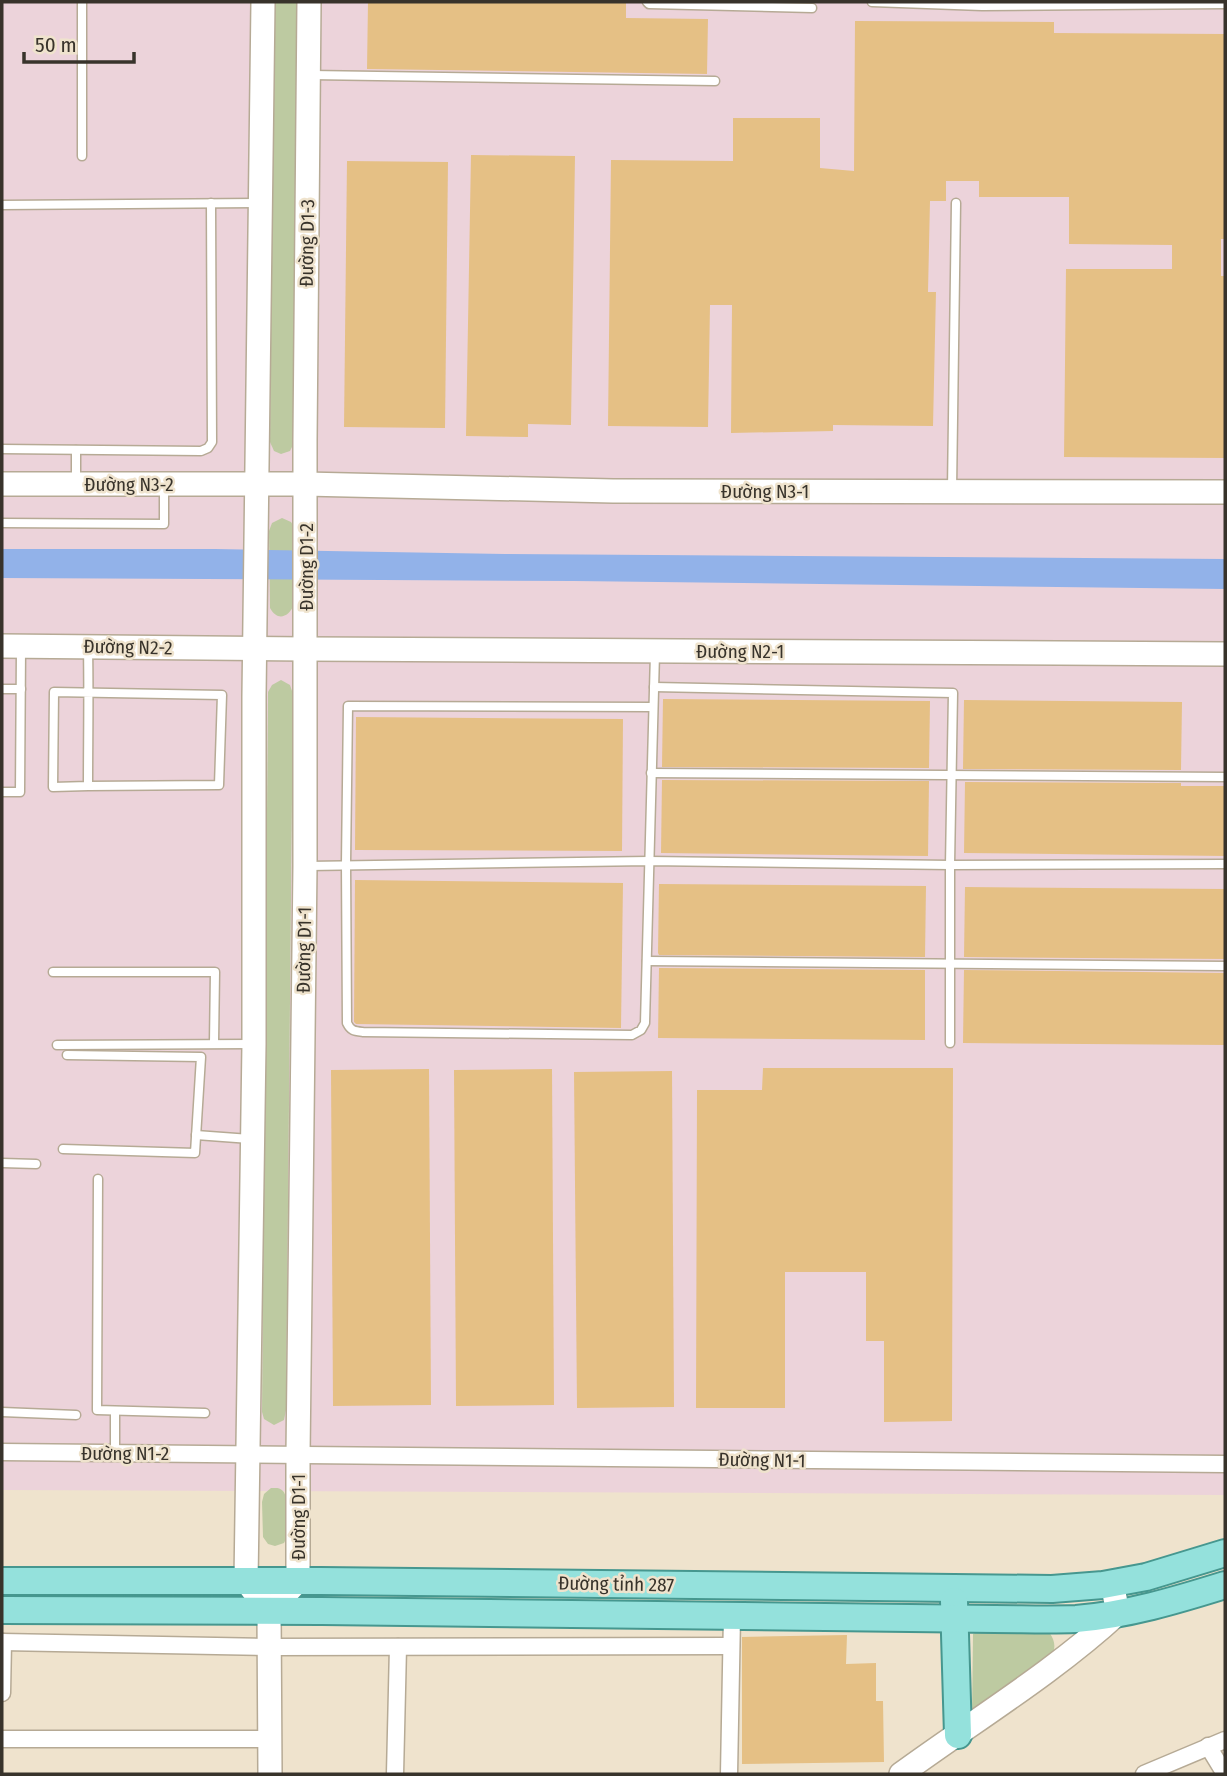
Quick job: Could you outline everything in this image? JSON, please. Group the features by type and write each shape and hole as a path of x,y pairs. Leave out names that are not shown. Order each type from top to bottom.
{"main road":[{"name":"Đường tỉnh 287","path":"2,1581 298,1581 1052,1589 1112,1583 1161,1573 1225,1553"},
{"name":"Đường tỉnh 287","path":"2,1610 1076,1619 1170,1602 1225,1585"},
{"path":"954,1588 958,1735"}],"street":[{"path":"262,2 254,1044 246,1581 269,1612 270,1774"},
{"name":"Đường D1-3","path":"305,484 309,2"},
{"name":"Đường N3-2","path":"2,484 305,484"},
{"name":"Đường N3-1","path":"305,484 613,491 1225,492"},
{"name":"Đường D1-2","path":"305,484 306,649"},
{"name":"Đường N2-2","path":"11,646 255,648"},
{"name":"Đường N2-1","path":"255,648 1225,654"},
{"name":"Đường D1-1","path":"269,1612 298,1581 306,649"},
{"name":"Đường N1-2","path":"2,1452 298,1455"},
{"name":"Đường N1-1","path":"298,1455 1225,1464"},
{"path":"901,1774 1094,1635 1118,1613 1112,1583"},
{"path":"729,1774 732,1616"},
{"path":"2,1693 3,1642 270,1647 731,1646"},
{"path":"395,1774 398,1647"},
{"path":"2,1739 270,1739"},
{"path":"1144,1774 1225,1740"},
{"path":"1208,1746 1225,1774"}],"lane":[{"path":"82,2 82,156"},
{"path":"647,2 649,5 812,8"},
{"path":"872,2 1225,4"},
{"path":"308,75 715,81"},
{"path":"2,449 201,452 208,448 212,442 211,203"},
{"path":"2,205 261,203"},
{"path":"952,491 956,203"},
{"path":"76,450 76,484"},
{"path":"2,523 164,524 164,485"},
{"path":"2,792 20,792 20,690 11,646"},
{"path":"88,646 88,786"},
{"path":"653,707 348,706 346,864 349,1028 354,1031 632,1035 641,1030 645,1023 655,650"},
{"path":"654,687 953,693 950,1043"},
{"path":"2,689 20,690"},
{"path":"54,692 222,695 219,785 88,786 53,787 54,692"},
{"path":"652,773 1225,778"},
{"path":"305,866 649,861 950,865 1225,864"},
{"path":"647,961 1225,966"},
{"path":"53,972 215,972 214,1043"},
{"path":"57,1045 254,1044"},
{"path":"63,1149 195,1153 201,1057 67,1055"},
{"path":"196,1135 253,1139"},
{"path":"2,1163 36,1164"},
{"path":"98,1178 97,1410 205,1413"},
{"path":"115,1410 115,1453"},
{"path":"2,1412 76,1415"}],"shaded area":[{"path":"2,2 1225,2 1225,1495 2,1490"}],"green space":[{"path":"273,2 297,2 294,443 290,451 281,454 274,451 270,442"},
{"path":"282,518 291,522 294,527 294,605 289,613 279,616 270,608 269,531 272,523"},
{"path":"281,680 290,685 293,694 286,1410 284,1420 274,1425 264,1419 262,1412 268,692 272,685"},
{"path":"271,1488 283,1491 287,1506 286,1539 284,1543 275,1546 268,1544 263,1537 262,1502 264,1494"},
{"path":"979,1631 1049,1632 1054,1649 1050,1659 972,1715 973,1634"}],"water":[{"path":"2,549 1225,559 1225,589 574,581 2,578"}],"building":[{"path":"368,2 626,2 626,18 708,19 707,74 367,69"},
{"path":"855,21 1054,22 1054,33 1225,34 1225,239 1221,239 1221,276 1225,276 1225,458 1064,457 1066,269 1172,269 1172,245 1069,244 1069,197 979,197 979,181 946,181 946,201 930,201 928,292 936,292 933,426 833,425 833,431 731,433 732,305 710,305 708,427 608,426 611,160 733,161 733,118 820,118 820,168 854,171"},
{"path":"471,155 575,156 571,425 528,424 528,437 466,436"},
{"path":"347,161 448,162 445,428 344,427"},
{"path":"663,699 930,701 929,768 662,767"},
{"path":"964,700 1182,702 1181,770 963,769"},
{"path":"356,717 623,719 622,851 355,850"},
{"path":"662,780 929,781 928,856 661,853"},
{"path":"965,782 1181,783 1181,786 1225,786 1225,856 964,853"},
{"path":"355,880 623,883 621,1028 356,1024"},
{"path":"659,884 926,886 925,957 659,955"},
{"path":"965,887 1225,889 1225,959 964,957"},
{"path":"659,968 925,970 925,1040 658,1038"},
{"path":"964,970 1225,973 1225,1045 963,1043"},
{"path":"763,1068 953,1068 952,1421 884,1422 884,1341 866,1341 866,1272 785,1272 785,1408 696,1408 697,1090 762,1090"},
{"path":"429,1069 431,1405 333,1406 331,1070"},
{"path":"552,1069 554,1405 456,1406 454,1070"},
{"path":"672,1071 674,1407 577,1408 574,1072"},
{"path":"847,1635 846,1664 876,1663 876,1701 883,1701 884,1762 742,1764 742,1637"}]}
